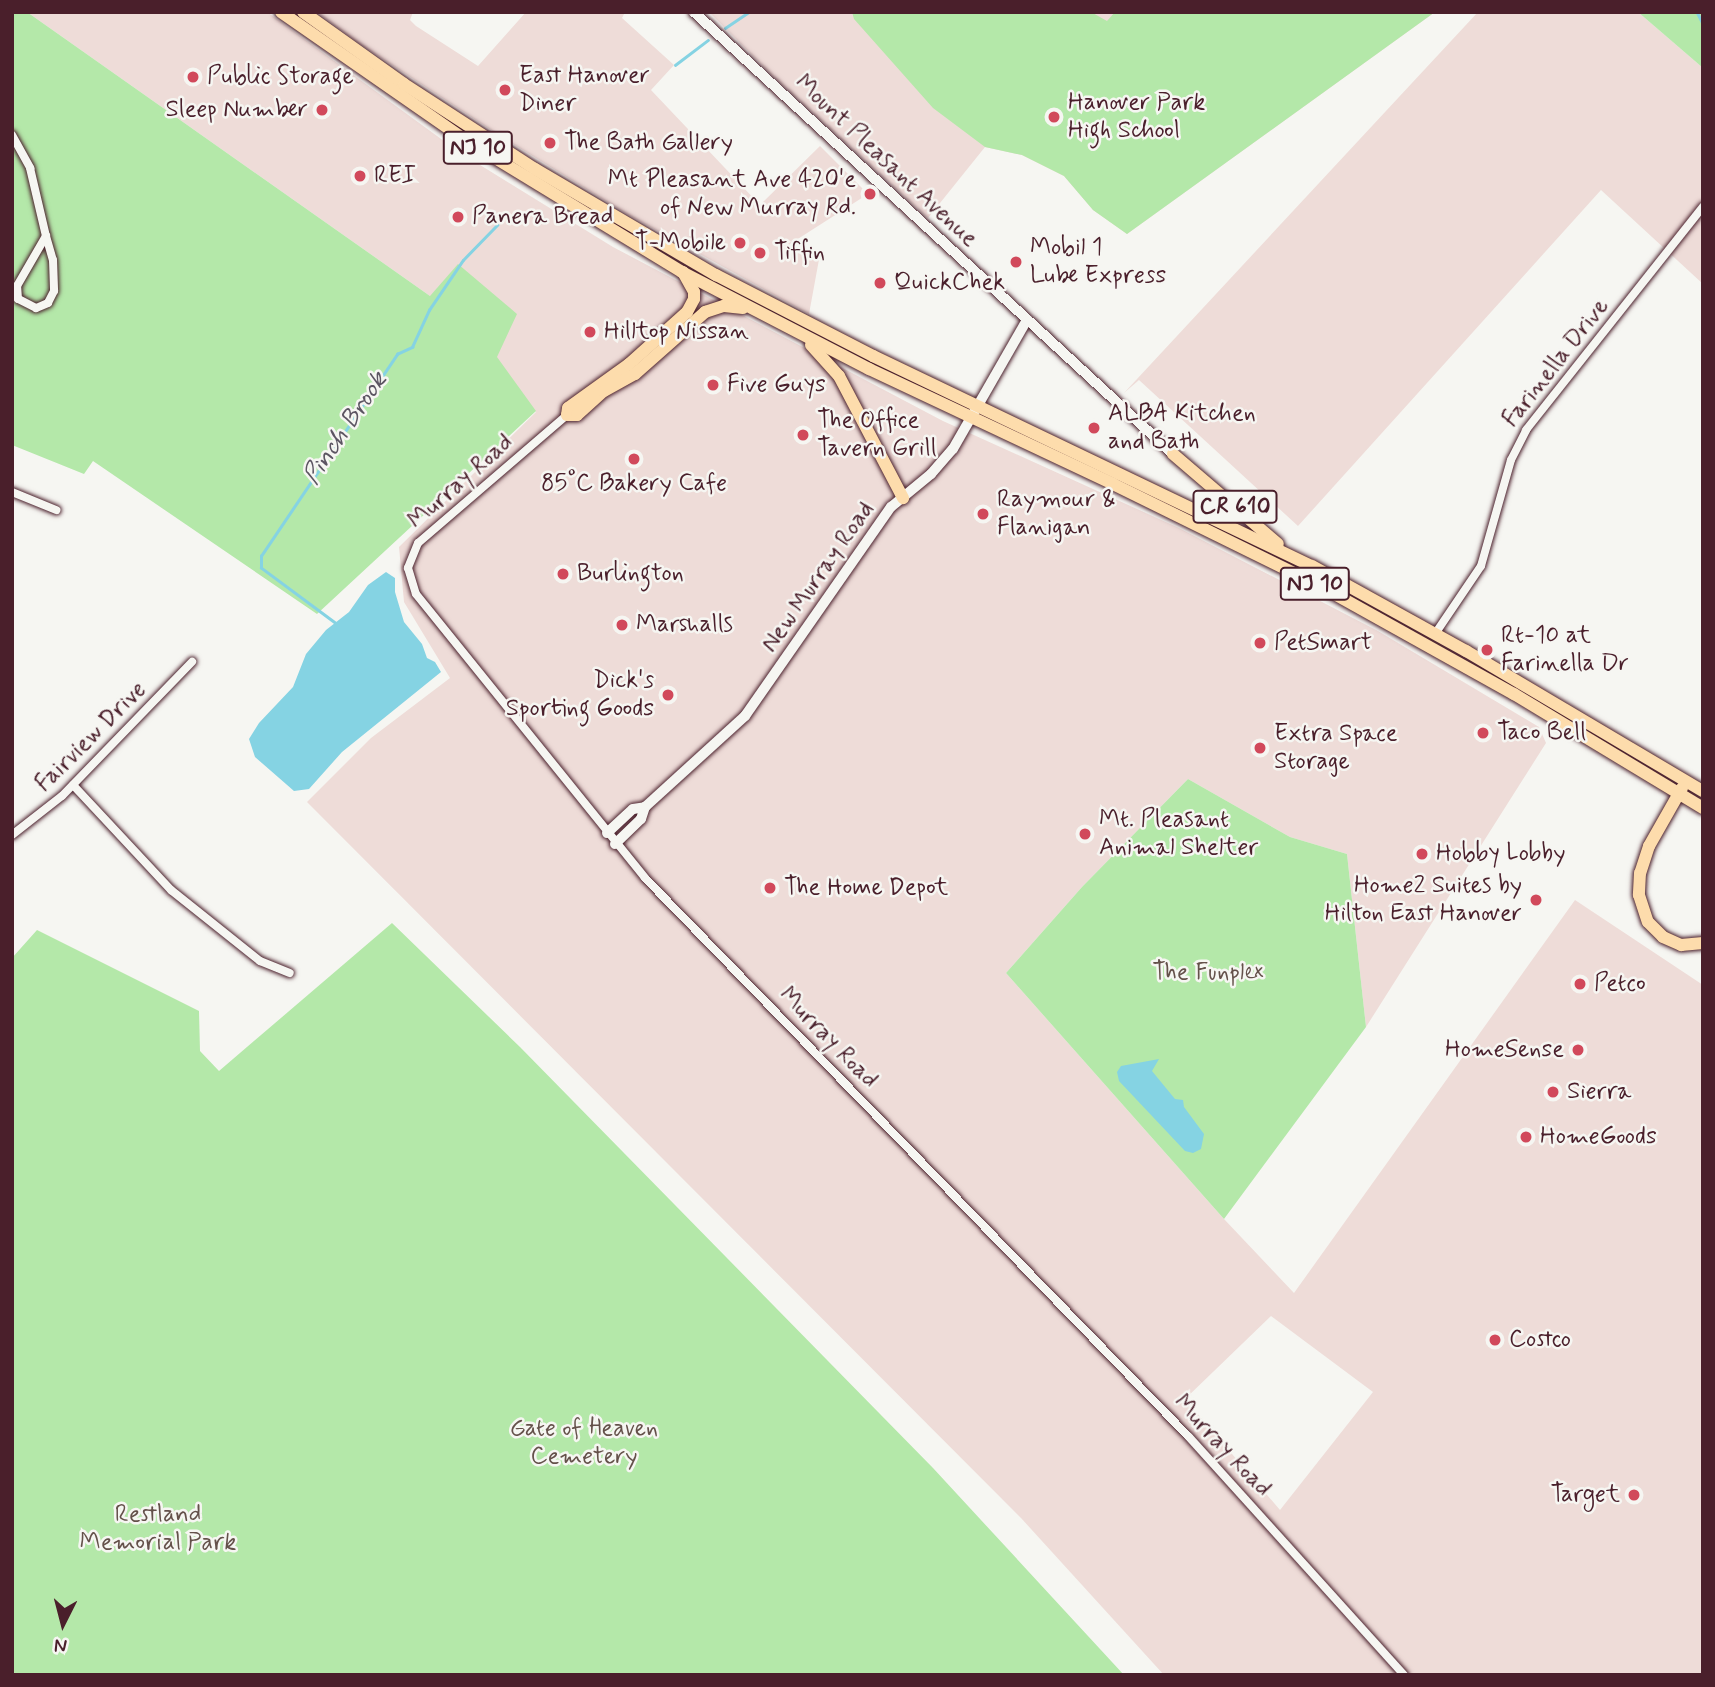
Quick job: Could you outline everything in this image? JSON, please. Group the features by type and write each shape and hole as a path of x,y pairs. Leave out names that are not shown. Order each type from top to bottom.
{"main road":[{"name":"NJ 10","path":"281,12 458,135 682,272 788,328 1297,560 1435,634 1682,787 1703,808"},
{"name":"NJ 10","path":"303,12 404,84 597,206 790,314 974,412 1320,586 1682,787 1703,791"},
{"path":"682,272 694,292 694,299 687,312 629,363 568,408 567,415 577,415 604,391 635,374 705,312 724,306 750,309"},
{"path":"788,328 832,364 903,498"},
{"name":"CR 610","path":"1173,454 1297,560"},
{"path":"1682,787 1648,846 1640,873 1639,895 1648,922 1663,937 1681,945 1703,943"}],"street":[{"name":"Mount Pleasant Avenue","path":"694,12 1173,454"},
{"path":"12,135 30,168 53,260 54,291 48,303 36,308 18,299 18,286 46,236"},
{"name":"Farinella Drive","path":"1435,634 1481,566 1511,460 1526,430 1703,207"},
{"name":"New Murray Road","path":"615,844 641,819 645,807 745,716 885,516 948,456 1027,320"},
{"name":"Murray Road","path":"567,415 418,543 408,575 416,594 645,878 1189,1437 1404,1675"},
{"path":"12,492 56,510"},
{"name":"Fairview Drive","path":"12,835 73,785 192,662"},
{"path":"73,785 171,890 260,961 290,973"},
{"name":"New Murray Road","path":"607,833 632,810 645,807"}],"shaded area":[{"path":"27,12 267,12 459,152 613,247 943,421 1179,528 1378,631 1539,727 1546,743 1366,1027 1347,854 1290,837 1188,779 1082,887 1006,973 1224,1219 1294,1293 1575,900 1703,985 1703,1675 1164,1675 1021,1518 307,802 371,738 450,678 404,602 399,547 536,412 430,296","holes":["1271,1316 1373,1392 1280,1510 1185,1399"]},
{"path":"317,12 413,12 410,20 416,26 478,66 526,12 625,12 622,18 674,65 651,90 760,205 820,146 868,194 790,244 786,253 820,254 809,314 627,214 505,139 360,44"},
{"name":"Hanover Park High School","path":"709,12 1435,12 1127,234 1093,210 1064,176 1022,155 985,147 928,218 772,75"},
{"path":"1478,12 1638,12 1703,68 1703,284 1601,190 1298,526 1139,380 1124,393"}],"green space":[{"path":"12,12 27,12 430,296 458,264 517,314 497,357 536,411 317,614 93,461 84,474 12,445"},
{"name":"Hanover Park High School","path":"852,12 1091,12 1107,21 1115,12 1435,12 1127,234 1093,210 1064,176 1022,155 985,147 933,108 854,19"},
{"path":"1638,12 1703,12 1703,68"},
{"name":"The Funplex","path":"1188,779 1290,837 1347,854 1366,1027 1224,1219 1006,973 1082,887"},
{"name":"Gate of Heaven Cemetery","path":"392,923 520,1047 933,1468 1124,1675 12,1675 12,958 37,930 199,1011 200,1051 219,1071"}],"water":[{"path":"386,572 395,578 395,592 404,622 422,644 427,658 435,662 441,672 342,752 309,789 294,791 255,757 249,739 259,723 293,687 306,654 326,630 349,612 368,585"},
{"path":"1159,1059 1152,1071 1175,1099 1183,1100 1184,1107 1204,1134 1201,1149 1193,1153 1185,1151 1119,1081 1117,1072 1121,1066"}],"waterway":[{"name":"Pinch Brook","path":"725,28 749,12"},
{"path":"1697,12 1703,24"},
{"name":"Pinch Brook","path":"675,65 708,40"},
{"name":"Pinch Brook","path":"335,623 261,568 261,556 397,354 412,347 429,310 463,260 497,225"}],"place":[{"name":"Public Storage","path":"193,77"},
{"name":"East Hanover Diner","path":"505,90"},
{"name":"Sleep Number","path":"322,110"},
{"name":"Hanover Park High School","path":"1054,117"},
{"name":"The Bath Gallery","path":"550,143"},
{"name":"REI","path":"360,176"},
{"name":"Mt Pleasant Ave 420'e of New Murray Rd.","path":"870,194"},
{"name":"Panera Bread","path":"458,217"},
{"name":"T-Mobile","path":"740,243"},
{"name":"Tiffin","path":"760,253"},
{"name":"Mobil 1 Lube Express","path":"1016,262"},
{"name":"QuickChek","path":"880,283"},
{"name":"Hilltop Nissan","path":"590,332"},
{"name":"Five Guys","path":"713,385"},
{"name":"ALBA Kitchen and Bath","path":"1094,428"},
{"name":"The Office Tavern Grill","path":"803,435"},
{"name":"85°C Bakery Cafe","path":"634,459"},
{"name":"Raymour & Flanigan","path":"983,514"},
{"name":"Burlington","path":"563,574"},
{"name":"Marshalls","path":"622,625"},
{"name":"PetSmart","path":"1260,643"},
{"name":"Rt-10 at Farinella Dr","path":"1487,650"},
{"name":"Dick's Sporting Goods","path":"668,695"},
{"name":"Taco Bell","path":"1483,733"},
{"name":"Extra Space Storage","path":"1260,748"},
{"name":"Mt. Pleasant Animal Shelter","path":"1085,834"},
{"name":"Hobby Lobby","path":"1422,854"},
{"name":"The Home Depot","path":"770,888"},
{"name":"Home2 Suites by Hilton East Hanover","path":"1536,900"},
{"name":"Petco","path":"1580,984"},
{"name":"HomeSense","path":"1578,1050"},
{"name":"Sierra","path":"1553,1092"},
{"name":"HomeGoods","path":"1526,1137"},
{"name":"Costco","path":"1495,1340"},
{"name":"Target","path":"1634,1495"}],"park label":[{"name":"Restland Memorial Park","path":"158,1529"}]}
